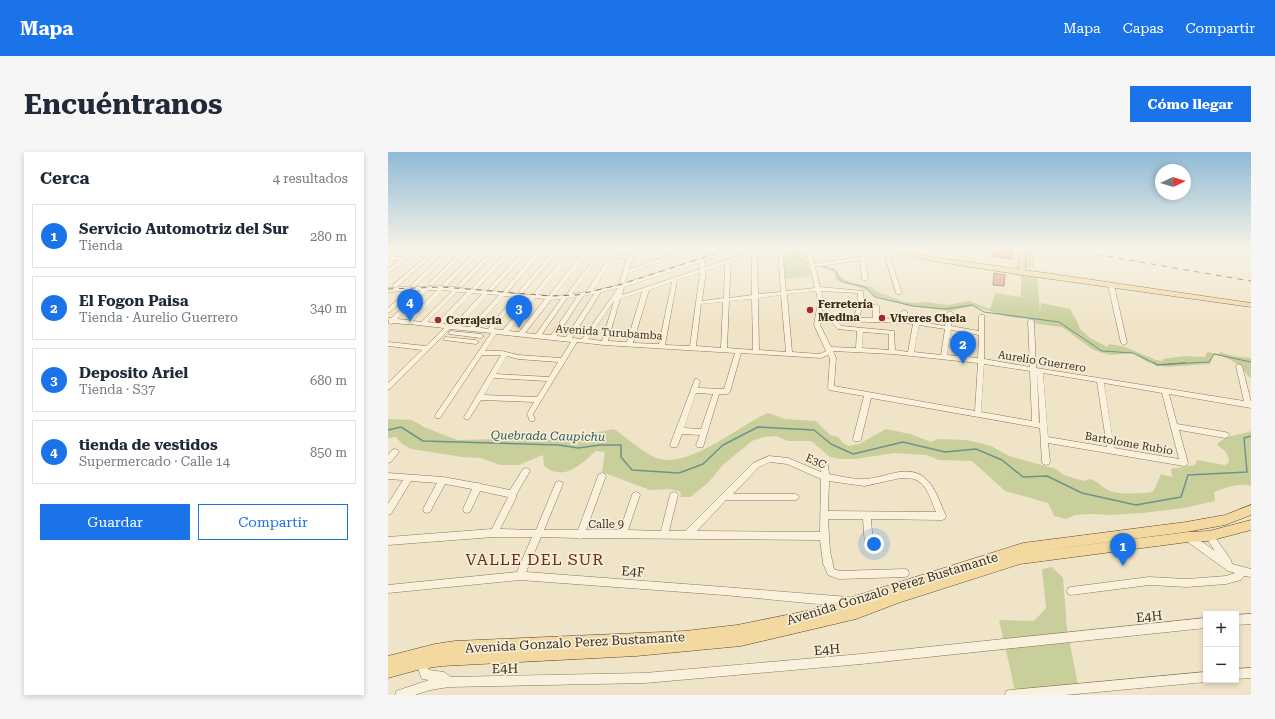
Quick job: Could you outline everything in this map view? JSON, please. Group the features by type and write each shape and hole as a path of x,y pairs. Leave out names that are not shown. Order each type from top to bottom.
{"main road":[{"path":"1046,274 1251,305"},
{"path":"1055,274 1251,299"},
{"name":"Avenida Gonzalo Perez Bustamante","path":"388,672 421,663 442,660 636,650 741,640 856,614 902,596 1020,559 1127,540 1225,520 1251,510"},
{"name":"Avenida Gonzalo Perez Bustamante","path":"388,662 435,650 455,647 685,637 737,631 811,616 1022,548 1127,540 1210,536 1251,525"}],"street":[{"path":"388,297 411,274"},
{"path":"388,311 426,274"},
{"path":"390,322 441,274"},
{"path":"407,323 456,274"},
{"path":"422,324 472,274"},
{"path":"438,326 487,274"},
{"path":"453,330 504,274"},
{"path":"460,340 520,274"},
{"path":"438,416 480,353 492,331 536,274"},
{"path":"505,332 552,274"},
{"path":"521,334 568,274"},
{"path":"538,336 584,274"},
{"path":"589,292 601,274"},
{"path":"604,343 625,274"},
{"path":"388,289 414,286 444,286 520,294 567,296 598,292 653,274"},
{"path":"618,298 689,274"},
{"path":"693,348 702,274"},
{"path":"724,350 727,274"},
{"path":"754,274 756,352"},
{"path":"782,274 788,354"},
{"path":"815,274 821,302 817,325 833,358 834,366 831,388 1040,425"},
{"path":"864,274 865,279"},
{"path":"892,274 899,293"},
{"path":"662,346 675,279"},
{"path":"567,296 622,284"},
{"path":"584,340 622,284"},
{"path":"1111,285 1124,343"},
{"path":"630,344 646,289"},
{"path":"699,303 818,289 861,292 860,305 856,320"},
{"path":"532,419 530,414 562,360 571,339 598,292"},
{"path":"552,337 581,295"},
{"path":"876,306 876,320"},
{"path":"820,312 831,319 840,328 892,332 892,352"},
{"path":"904,312 904,321"},
{"path":"944,358 950,313"},
{"path":"978,413 982,316"},
{"path":"831,319 904,321 981,333"},
{"path":"1031,321 1040,425 1044,439 1046,462"},
{"path":"390,322 448,327 453,330 481,336"},
{"path":"911,354 916,323"},
{"path":"388,387 448,327"},
{"path":"859,351 860,330"},
{"name":"Avenida Turubamba","path":"467,332 492,331 604,343 821,356 829,350"},
{"path":"446,339 476,342"},
{"path":"388,344 426,348"},
{"path":"694,390 727,392 739,350"},
{"name":"Aurelio Guerrero","path":"829,350 892,352 981,361 1249,405"},
{"path":"480,353 562,360"},
{"path":"467,417 505,354"},
{"path":"1239,366 1249,405"},
{"path":"492,376 551,379"},
{"path":"1100,380 1111,451"},
{"path":"674,445 697,382"},
{"path":"700,445 717,391"},
{"name":"Bartolome Rubio","path":"1044,439 1184,463 1165,391"},
{"path":"857,439 868,395"},
{"path":"479,397 539,400"},
{"path":"1174,426 1225,435"},
{"path":"679,431 704,432"},
{"path":"388,460 395,452"},
{"name":"E3C","path":"688,534 756,465 769,459 788,461 825,478 864,483 901,475 913,475 922,479 930,488 942,516 867,515"},
{"path":"825,467 824,536 828,566 831,572 839,574 905,573"},
{"path":"494,533 512,498 512,494 526,471"},
{"path":"388,476 443,480 512,494"},
{"path":"580,535 602,476"},
{"path":"388,511 409,477"},
{"path":"427,509 443,480"},
{"path":"520,576 559,484"},
{"path":"467,509 478,486"},
{"path":"622,535 636,494"},
{"path":"664,535 674,495"},
{"path":"725,497 795,497"},
{"path":"825,515 867,515 869,546"},
{"name":"Calle 9","path":"388,541 494,533 580,535 688,534 824,536"},
{"path":"1210,536 1231,568"},
{"path":"1188,537 1231,568 1247,572"},
{"path":"1071,591 1149,581 1187,583 1226,580 1238,577 1247,572"},
{"name":"E4F","path":"388,589 520,576 853,602"},
{"path":"1239,620 1251,618"},
{"name":"E4H","path":"400,695 430,685 449,682 645,678 862,659 1203,623"},
{"name":"E4H","path":"421,663 426,675 444,677 449,682"},
{"path":"1239,674 1251,673"},
{"path":"1010,695 1203,677"}],"green space":[{"path":"785,274 811,274 811,276 785,279"},
{"path":"835,274 838,274 846,280 856,284 873,287 873,290 904,302 925,302 948,305 969,301 990,309 995,293 1021,297 1021,274 1037,277 1040,311 1041,303 1070,309 1080,329 1090,338 1107,347 1109,344 1125,347 1162,361 1163,359 1184,356 1205,357 1207,352 1219,354 1220,352 1233,356 1251,358 1251,378 1234,362 1225,357 1214,354 1210,364 1166,367 1147,362 1133,353 1112,355 1102,353 1092,349 1062,327 1038,324 1029,319 1009,317 973,306 950,311 910,306 882,299 881,297 873,297 872,293 861,288 842,283 835,279"},
{"path":"768,413 785,419 816,421 830,435 838,437 848,446 859,444 886,429 910,434 931,442 938,439 966,440 991,446 1009,456 1056,469 1064,475 1084,481 1090,479 1096,481 1106,489 1117,493 1153,492 1161,474 1172,477 1171,469 1195,465 1197,460 1225,465 1229,462 1228,456 1224,450 1217,445 1228,437 1251,431 1251,486 1237,485 1222,489 1214,492 1215,501 1184,508 1143,513 1075,515 1066,519 1054,516 1048,503 1005,491 972,461 939,460 926,455 894,453 855,459 840,459 830,457 811,441 788,441 776,436 764,437 752,441 723,465 708,483 690,497 680,497 681,492 670,489 650,490 602,472 605,452 596,451 572,470 558,472 551,471 544,466 543,455 519,465 500,465 481,458 462,457 411,449 402,444 396,437 388,438 388,419 412,420 424,427 457,440 537,438 564,439 614,429 639,448 654,457 667,460 682,458 697,453"},
{"path":"1052,567 1063,578 1067,629 1080,695 1016,695 999,620 1034,621 1046,608 1042,569"}],"building":[{"path":"994,274 1005,275 1004,286 993,285"}],"waterway":[{"path":"837,274 841,281 865,287 875,297 913,306 945,309 972,305 984,312 1059,322 1102,351 1133,353 1154,363"},
{"path":"1177,364 1209,362 1214,354 1251,362"},
{"path":"1154,363 1157,365 1177,364"},
{"path":"1177,364 1185,363"},
{"path":"1168,364 1177,364"},
{"name":"Quebrada Caupichu","path":"388,430 401,427 423,441 559,445 578,448 600,445 621,445 621,457 632,470 679,473 703,464 723,445 758,427 814,430 831,444 853,454 903,442 945,452 976,449 1002,460 1023,477 1047,476 1082,493 1136,505 1181,497 1188,475 1247,472 1244,438 1251,436"}],"railway":[{"path":"388,289 442,287 551,296 577,295 622,284 652,274"},
{"path":"1212,274 1251,281"}],"place":[{"name":"Ferretería Medina","path":"810,310"},
{"name":"Viveres Chela","path":"882,318"},
{"name":"Cerrajeria","path":"438,320"},
{"name":"tienda de vestidos","path":"410,322"},
{"name":"Deposito Ariel","path":"519,328"},
{"name":"El Fogon Paisa","path":"963,364"},
{"name":"Servicio Automotriz del Sur","path":"1123,566"}],"district":[{"name":"VALLE DEL SUR","path":"535,559"}]}
